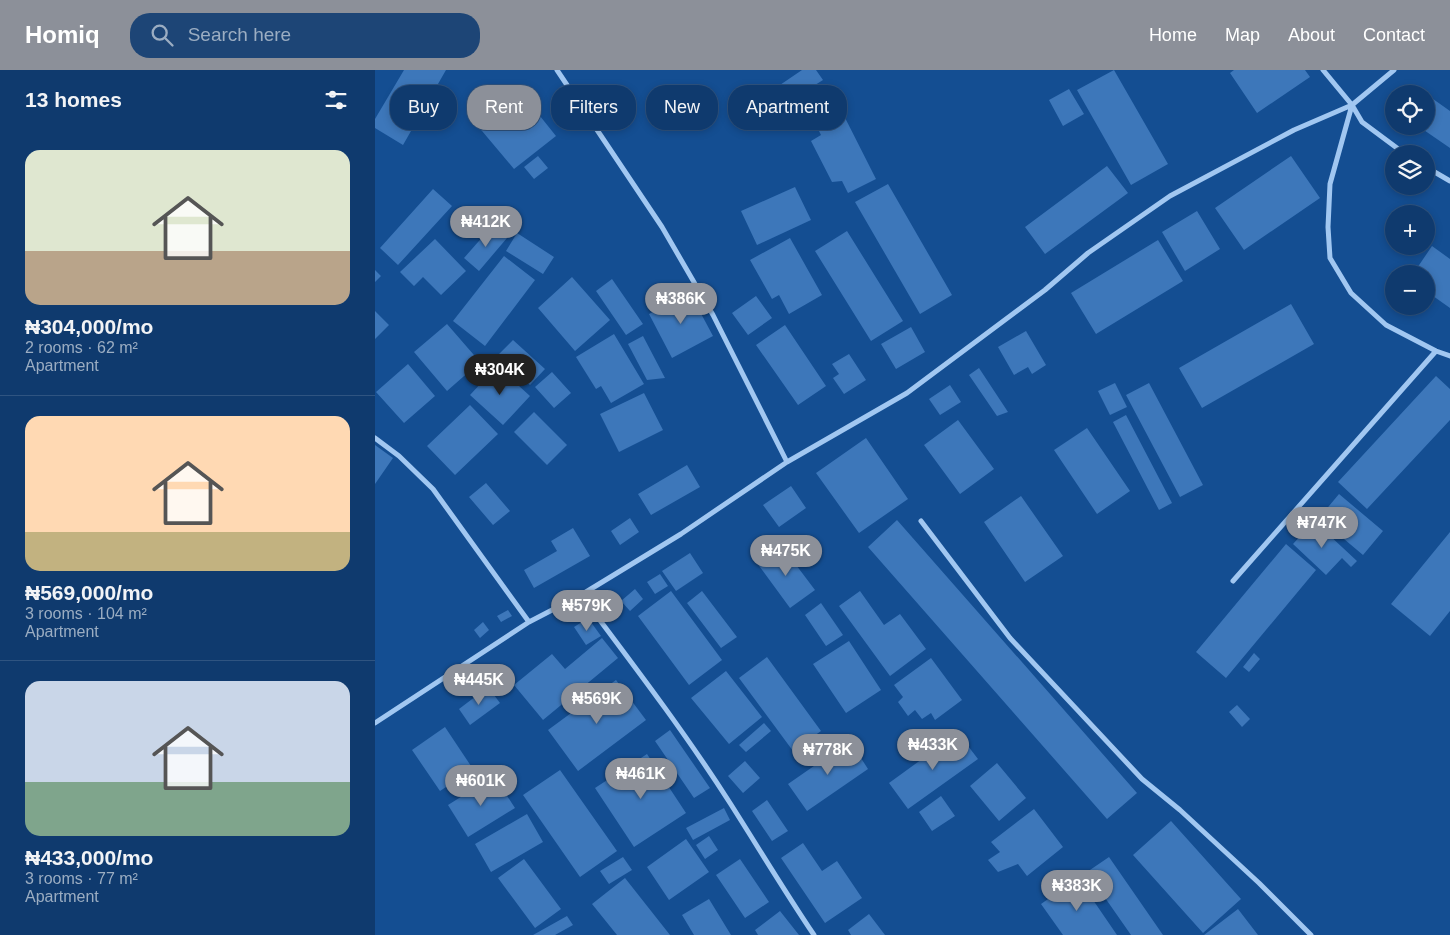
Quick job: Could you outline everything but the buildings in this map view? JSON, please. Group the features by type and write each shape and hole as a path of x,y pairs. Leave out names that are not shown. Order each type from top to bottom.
{"street":[{"path":"557,70 662,227 713,315 787,462"},
{"path":"1323,70 1352,105 1362,122 1393,145"},
{"path":"375,723 529,622 581,595 681,534 787,462 907,393 1045,290 1088,253 1170,196 1294,130 1352,105 1394,70"},
{"path":"1352,105 1330,184 1328,227 1330,258 1351,293 1386,325 1436,351 1450,356"},
{"path":"1435,173 1450,182"},
{"path":"1233,581 1436,351"},
{"path":"375,438 399,456 433,489 529,622"},
{"path":"921,521 1010,638 1142,779 1180,810 1259,883 1311,935"},
{"path":"581,595 647,682 702,762 814,935"}]}
